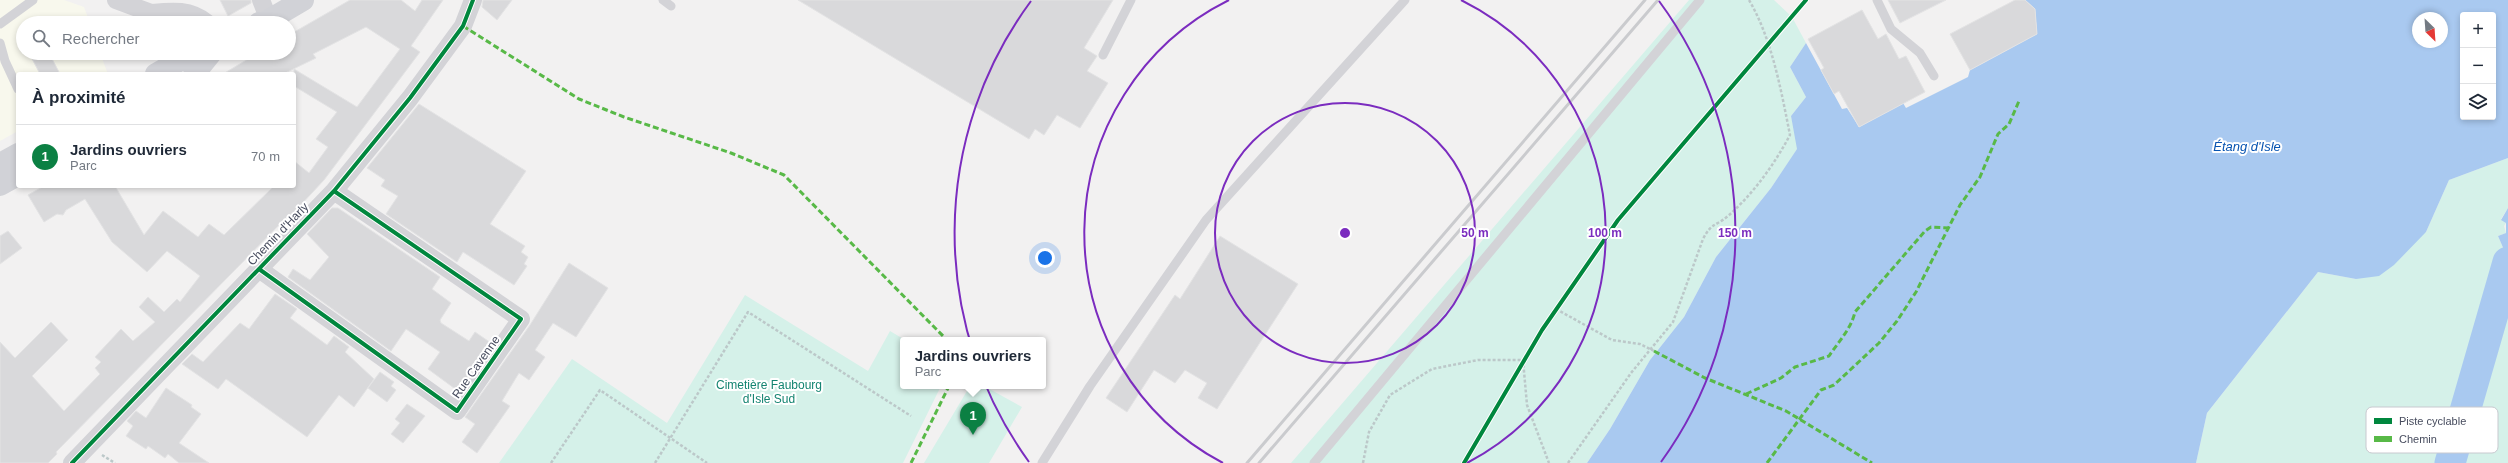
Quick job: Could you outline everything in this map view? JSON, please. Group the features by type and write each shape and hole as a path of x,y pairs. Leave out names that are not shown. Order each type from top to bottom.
{"main road":[{"path":"275,16 304,0"},
{"path":"160,72 180,60"},
{"path":"196,72 205,60"},
{"path":"0,164 16,155"},
{"path":"0,185 16,176"}],"street":[{"path":"116,0 156,12 174,11 193,14 196,16"},
{"path":"261,0 263,16"},
{"name":"Chemin d'Harly","path":"72,463 334,191 410,98 464,26 473,0"},
{"name":"Rue Cavenne","path":"259,269 457,411 521,319 334,191"}],"lane":[{"path":"0,24 32,0"},
{"path":"1103,55 1131,0"},
{"path":"1042,463 1090,386 1206,220 1405,0"},
{"path":"1314,463 1700,0"},
{"path":"1877,0 1891,29 1920,52 1934,76"},
{"path":"0,43 5,61 16,85"}],"path":[{"path":"1568,463 1630,373 1653,350 1673,322 1703,239 1710,226 1727,217 1753,190 1776,160 1790,134 1764,32 1749,0"},
{"path":"1556,309 1612,340 1640,344 1653,350"},
{"path":"655,463 748,312 911,416"},
{"path":"1363,463 1369,432 1390,395 1432,369 1478,360 1524,360 1527,405 1549,463"},
{"path":"550,463 600,390 671,437 706,463"}],"shaded area":[{"path":"0,0 64,0 84,7 87,16 16,16 16,60 103,60 107,72 16,72 16,132 0,141"}],"green space":[{"path":"1689,0 1774,0 1792,17 1806,43 1790,67 1806,97 1791,116 1798,148 1771,188 1716,257 1684,317 1650,360 1610,429 1587,463 1291,463"},
{"path":"2508,158 2508,208 2501,219 2506,223 2504,226 2506,233 2498,236 2508,259 2508,463 2196,463 2207,413 2318,272 2356,279 2426,232 2449,180"},
{"name":"Cimetière Faubourg d'Isle Sud","path":"745,295 868,371 890,331 900,337 900,389 940,389 903,463 499,463 572,359 667,423"},
{"path":"968,389 989,389 1022,407 989,463 924,463"}],"water":[{"name":"Étang d'Isle","path":"2025,0 2508,0 2508,158 2449,180 2426,232 2394,265 2379,276 2356,279 2318,272 2207,413 2196,463 1587,463 1610,429 1650,360 1684,317 1716,257 1771,188 1797,149 1791,116 1806,97 1790,67 1806,43 1842,109 1847,108 1859,127 1903,103 1906,108 1968,77 1970,70 2037,34 2035,9"},
{"path":"2508,208 2508,259 2498,236 2506,233 2506,223 2501,220"}],"building":[{"path":"220,0 251,0 251,3 228,16"},
{"path":"350,0 401,0 415,11 422,0 443,0 411,46 420,52 324,180 298,208 303,208 292,220 288,216 56,452 57,454 48,463 0,463 0,342 15,358 51,322 68,340 32,376 64,411 100,374 95,368 101,362 95,357 121,329 133,341 155,322 139,307 148,297 164,312 177,299 180,302 200,276 167,251 147,272 112,242 85,199 66,210 63,215 57,214 44,222 28,195 40,188 116,188 144,235 163,211 198,237 209,224 224,235 272,188 296,188 296,163 309,173 328,147 316,139 337,112 296,87 296,72 294,72 294,69 357,107 400,49 366,27 313,54 316,58 287,72 226,72 246,60 296,60 296,31"},
{"path":"483,0 512,0 497,20 482,7"},
{"path":"798,0 1113,0 1084,48 1097,56 1087,71 1108,83 1080,128 1057,115 1044,135 1035,129 1029,139"},
{"path":"1888,0 1946,0 1900,23"},
{"path":"2015,0 2025,0 2035,9 2037,34 1970,70 1950,34"},
{"path":"1862,10 1878,39 1886,34 1899,59 1906,56 1925,92 1859,127 1839,91 1834,94 1821,70 1824,68 1808,39"},
{"path":"33,60 53,60 59,72 39,72"},
{"path":"419,104 526,171 490,224 525,246 521,252 528,257 524,264 527,266 514,285 463,252 457,262 386,214 398,196 381,186 385,180 367,168"},
{"path":"332,208 338,208 440,277 432,289 451,303 440,320 441,323 469,341 475,332 491,343 458,391 428,369 440,352 406,329 391,351 288,277 293,269 310,280 329,257 307,234"},
{"path":"8,231 22,248 0,264 0,236"},
{"path":"1220,236 1298,284 1217,409 1198,398 1207,383 1185,370 1175,383 1154,370 1127,412 1106,398 1175,295 1180,299"},
{"path":"569,263 608,288 576,337 553,323 535,350 545,357 529,380 519,373 502,401 510,406 477,453 462,442 475,424 465,417 530,325"},
{"path":"275,294 297,309 290,318 327,345 334,336 349,347 345,352 374,379 354,407 339,395 307,437 226,379 218,389 182,364 192,354 203,362 240,323 249,329"},
{"path":"380,372 394,382 391,386 396,390 387,402 368,388"},
{"path":"166,388 192,405 191,407 201,414 179,443 209,463 179,463 168,454 165,458 148,446 146,449 126,436 133,426 127,421 136,411 146,418"},
{"path":"407,404 425,416 403,443 391,434 400,423 395,419"}],"waterway":[{"path":"2466,407 2508,262"},
{"path":"2450,463 2453,453"}],"railway":[{"path":"1247,463 1645,0"},
{"path":"1259,463 1658,0"}],"marked path":[{"path":"463,26 579,99 624,117 731,153 784,175 944,337"},
{"path":"1767,463 1821,390 1834,385 1879,343 1897,321 1916,292 1960,205 1980,177 1998,134 2009,124 2019,101"},
{"path":"1746,394 1781,378 1795,367 1829,356 1848,329 1855,312 1925,231 1931,227 1949,228"},
{"path":"1654,351 1705,378 1786,411 1872,463"},
{"path":"911,463 948,389"}],"cycle path":[{"path":"72,463 334,191 410,98 463,26 473,0"},
{"path":"1464,463 1542,330 1618,220 1806,0"},
{"path":"259,269 457,411 521,319 334,191"}],"place":[{"name":"Jardins ouvriers","path":"973,435"}]}
